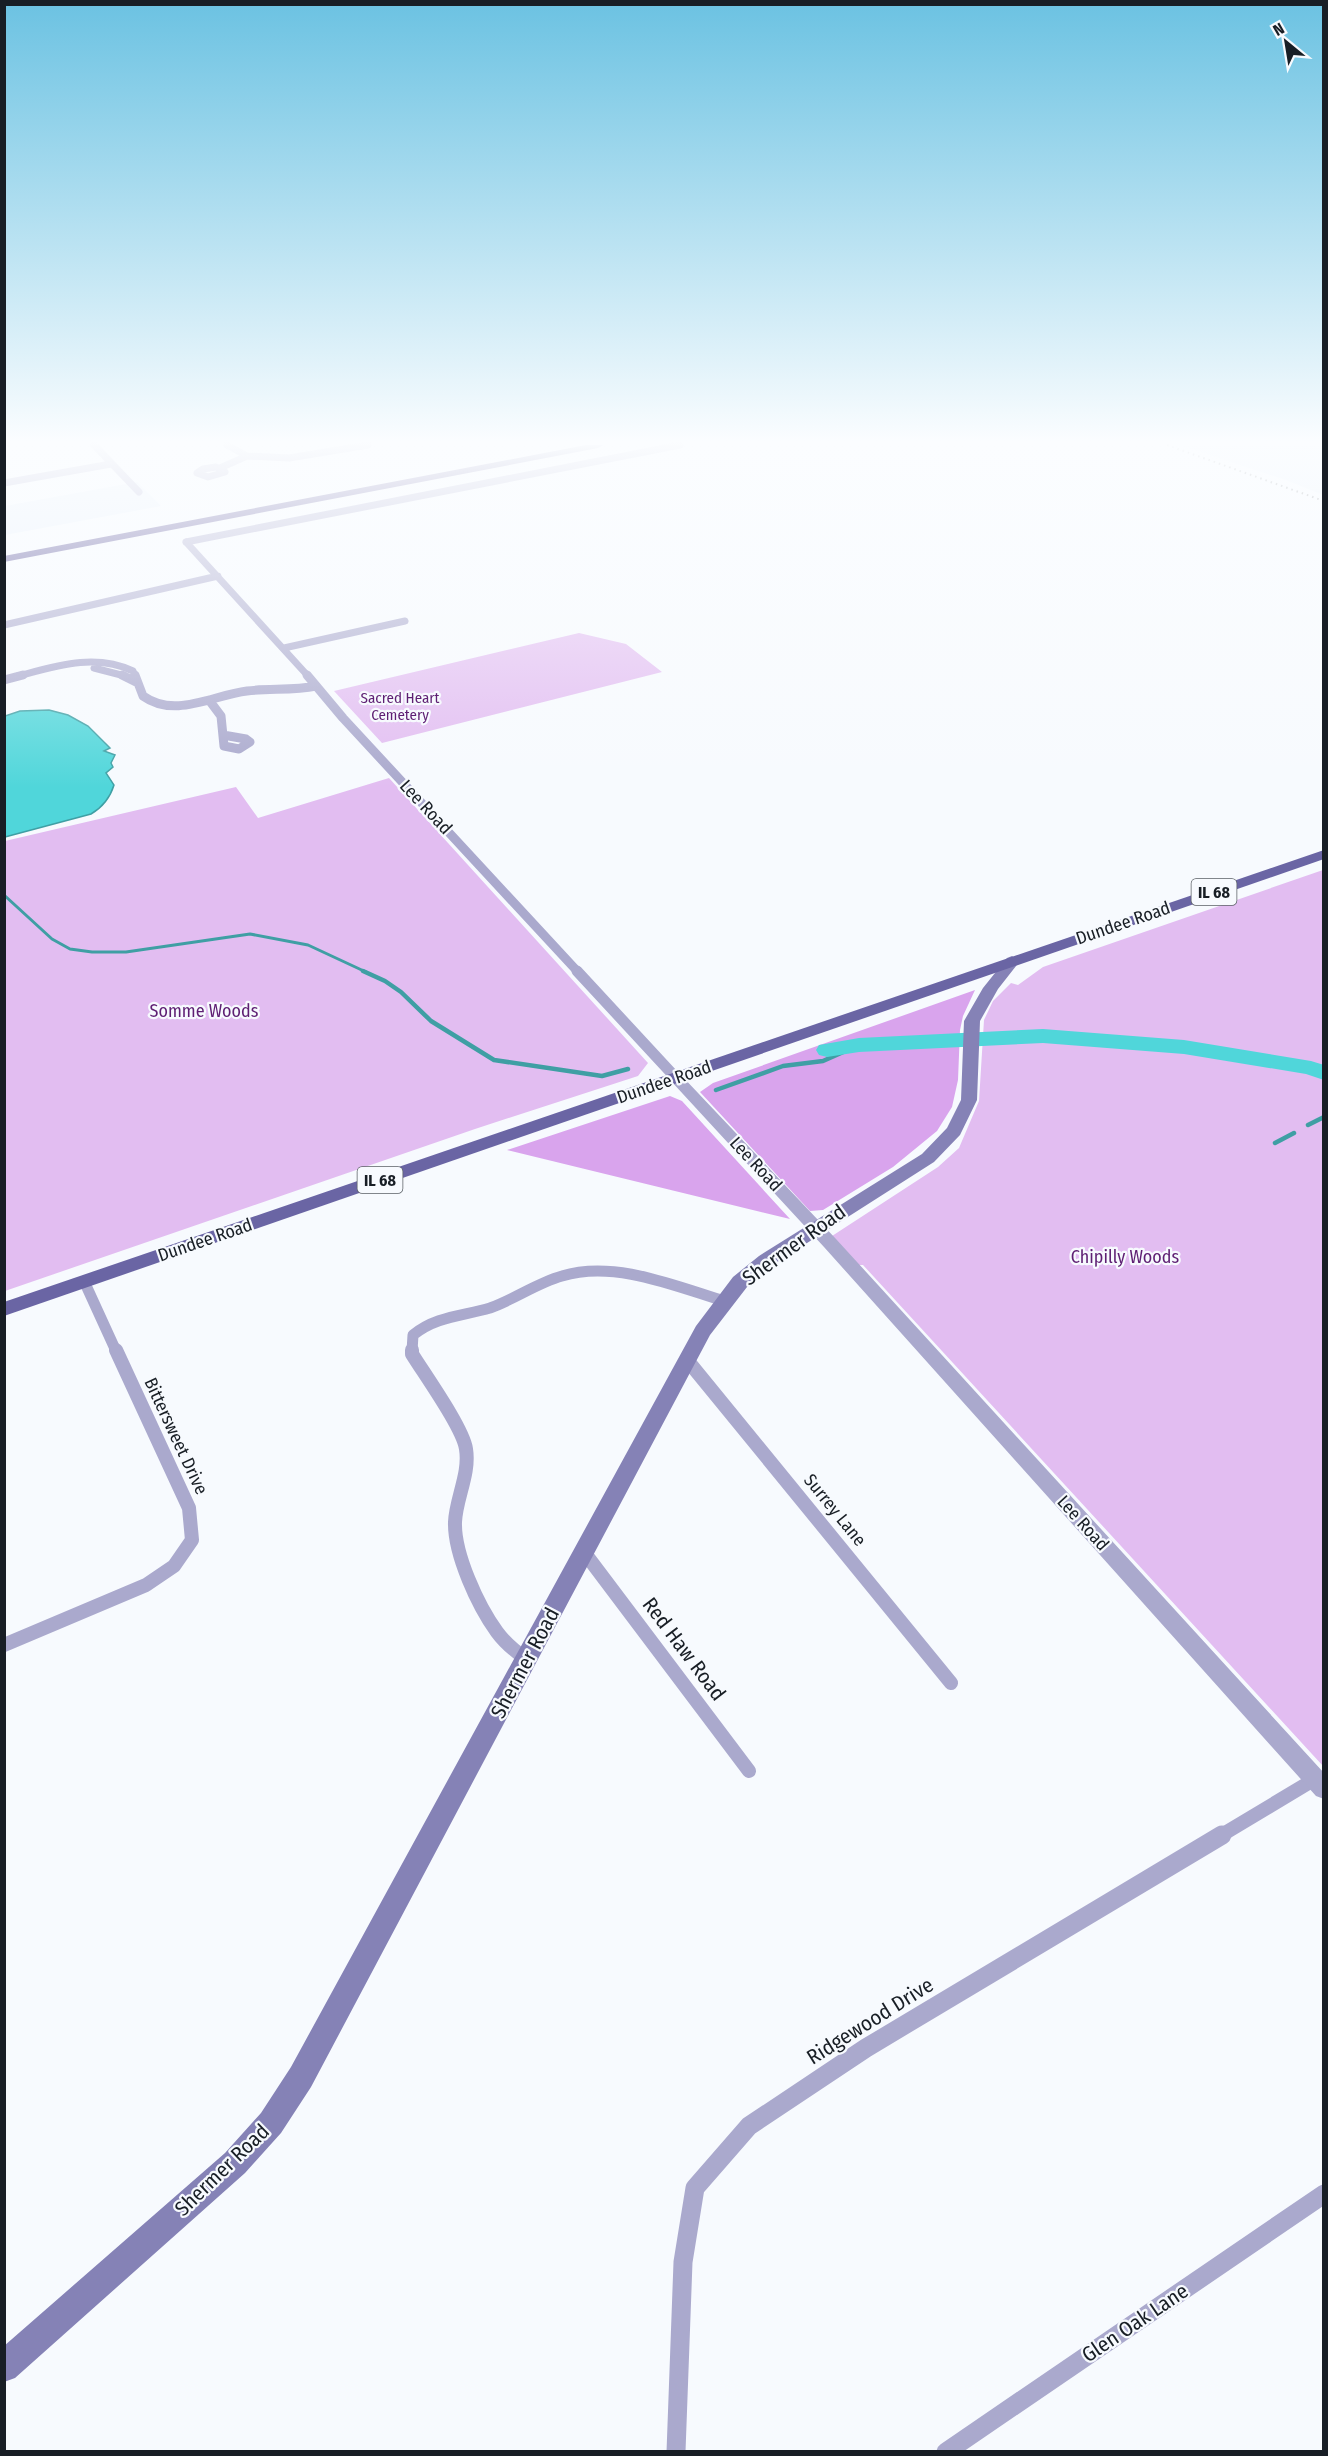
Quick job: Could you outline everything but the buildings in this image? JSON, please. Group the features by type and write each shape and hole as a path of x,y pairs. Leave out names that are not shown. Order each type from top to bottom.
{"main road":[{"name":"Dundee Road","path":"4,1309 1323,854"},
{"name":"Shermer Road","path":"4,2367 235,2163 271,2123 301,2078 703,1331 740,1282 765,1261 928,1158 954,1131 969,1100 972,1021 991,988 1012,962"}],"street":[{"name":"Lee Road","path":"203,560 284,648 318,689 815,1228 1319,1784"},
{"path":"4,625 218,576"},
{"path":"284,648 405,621"},
{"path":"4,680 57,668 98,668 118,673 136,682 142,695 162,704 189,704 249,691 281,698 318,689"},
{"path":"209,700 222,715 225,726 223,735"},
{"path":"527,1660 510,1647 496,1631 462,1561 455,1521 466,1464 466,1449 461,1434 412,1354 413,1335 423,1326 435,1320 491,1308 562,1275 592,1270 648,1279 724,1301"},
{"name":"Bittersweet Drive","path":"4,1645 146,1586 174,1566 192,1540 189,1508 84,1281"},
{"name":"Surrey Lane","path":"688,1361 951,1683"},
{"name":"Red Haw Road","path":"585,1552 749,1771"},
{"name":"Ridgewood Drive","path":"676,2451 683,2262 695,2188 749,2126 866,2048 1319,1784"},
{"name":"Glen Oak Lane","path":"946,2451 1323,2194"}],"green space":[{"name":"Sacred Heart Cemetery","path":"579,633 626,644 662,672 382,743 334,691"},
{"name":"Somme Woods","path":"389,778 648,1063 638,1076 475,1129 5,1291 5,841 236,787 258,818"},
{"name":"Chipilly Woods","path":"1323,870 1323,1766 863,1265 859,1265 832,1236 938,1167 959,1148 979,1101 984,1020 993,1001 1011,983 1018,985 1043,967"}],"shaded area":[{"path":"975,990 963,1016 960,1030 958,1080 952,1107 937,1131 893,1167 823,1210 810,1211 700,1092 713,1083"},
{"path":"670,1096 682,1101 790,1219 507,1150"}],"water":[{"path":"49,710 68,715 88,726 110,748 104,751 115,755 111,763 113,767 106,773 114,785 106,802 91,814 5,837 5,716 20,711"}],"waterway":[{"path":"4,895 52,939 70,949 92,952 126,952 250,934 308,945 366,972"},
{"path":"363,971 385,981 401,992 431,1021 494,1060 602,1076 628,1069"},
{"path":"827,1050 859,1045 1043,1036 1184,1047 1311,1068 1324,1073"},
{"path":"716,1090 783,1066 823,1061 859,1045"},
{"path":"1308,1125 1324,1117"},
{"path":"1275,1143 1294,1133"}]}
